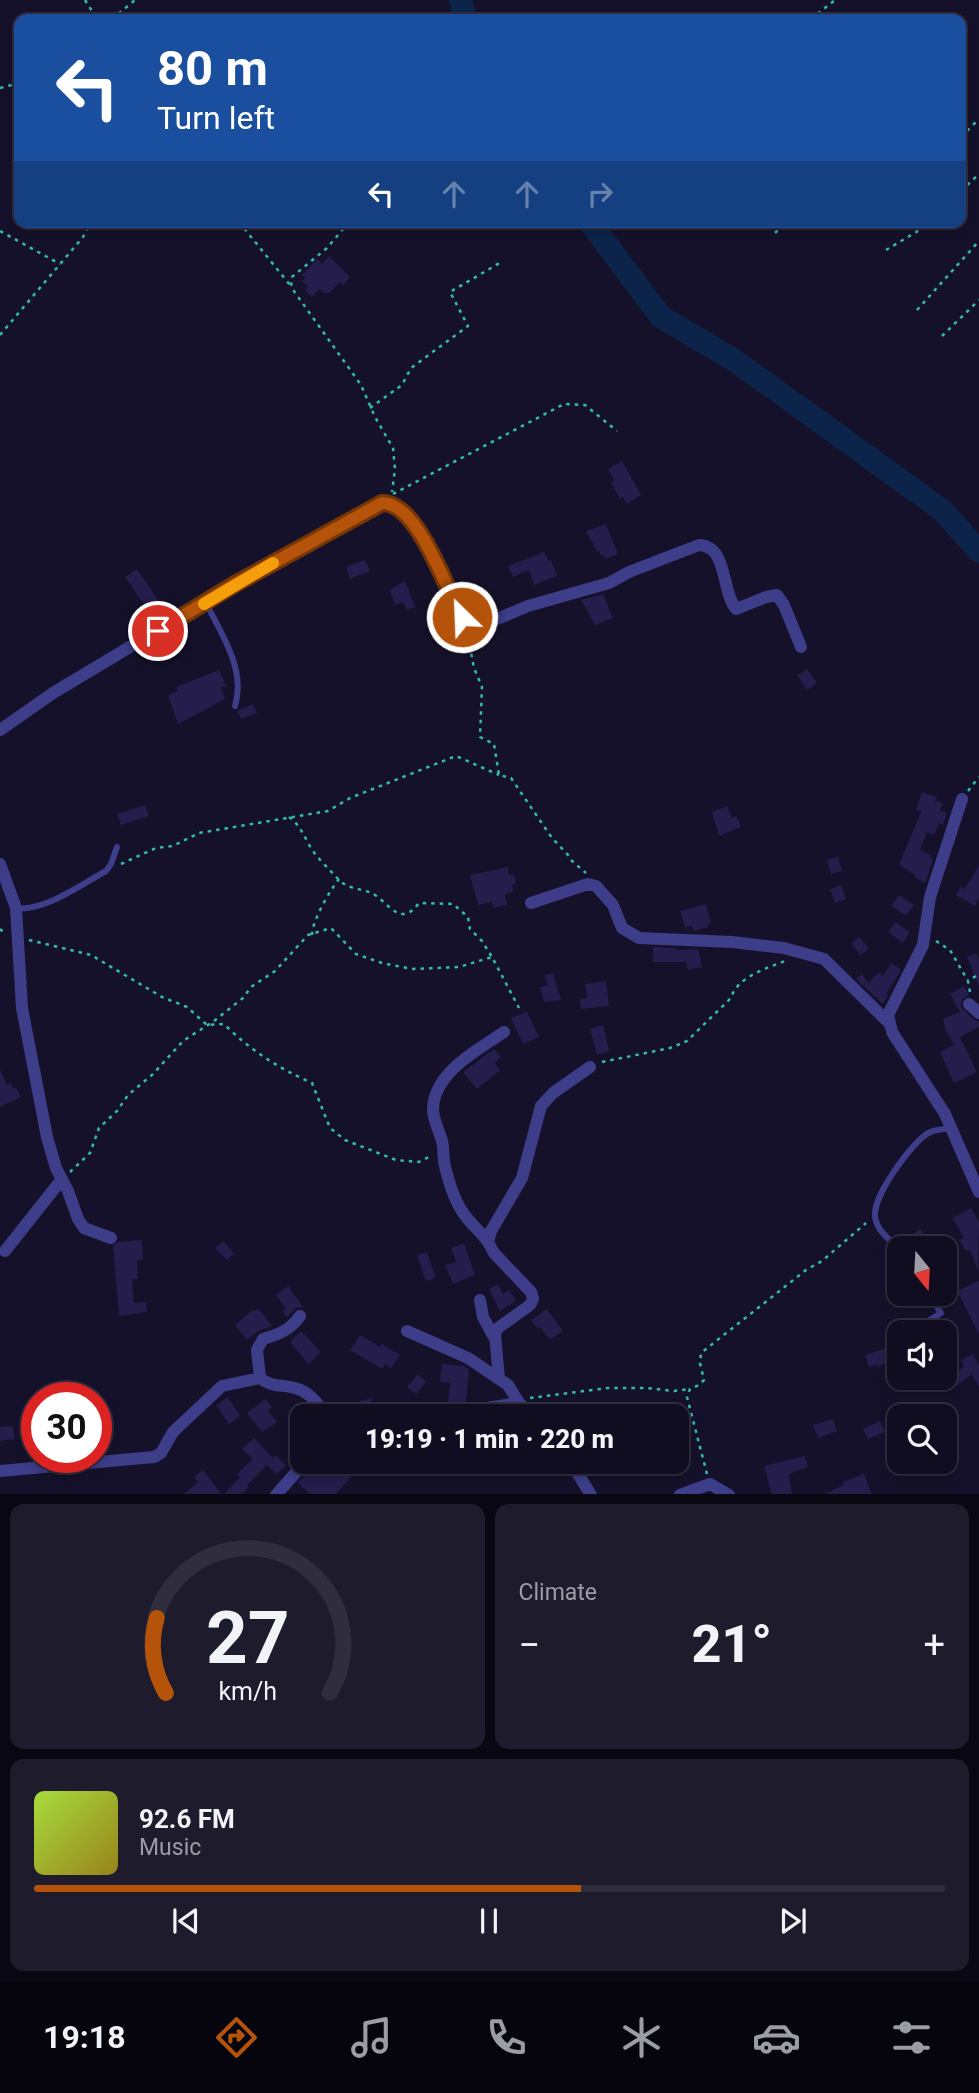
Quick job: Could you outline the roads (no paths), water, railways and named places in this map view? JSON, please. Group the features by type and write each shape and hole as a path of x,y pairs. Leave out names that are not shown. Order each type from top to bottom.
{"street":[{"path":"0,730 52,693 235,584 391,499 405,513 441,570 456,606 471,625 483,625 528,606 609,583 629,572 699,545 709,545 716,552 731,602 736,609 778,595 802,647"},
{"path":"889,1023 888,1015 923,945 930,897 962,799"},
{"path":"0,864 16,908 22,1008 51,1157 83,1228 111,1238"},
{"path":"531,903 588,884 597,887 613,905 622,928 639,938 758,945 808,953 824,959 889,1023 952,1128 979,1192"},
{"path":"495,1339 498,1328 533,1299 531,1292 494,1254 488,1242 461,1208 444,1162 433,1110 435,1098 443,1082 469,1056 504,1032"},
{"path":"488,1242 491,1231 522,1178 541,1106 553,1093 590,1067"},
{"path":"5,1251 62,1179"},
{"path":"480,1300 483,1317 498,1349 499,1379"},
{"path":"300,1316 292,1327 263,1339 257,1350 260,1378 268,1384 298,1389 317,1404"},
{"path":"407,1331 468,1358 508,1385 519,1403 513,1404"},
{"path":"0,1471 154,1457 161,1452 173,1432 222,1387 260,1378"},
{"path":"276,1494 294,1474"},
{"path":"578,1474 591,1494"},
{"path":"680,1494 710,1484 729,1494"}],"lane":[{"path":"206,603 237,669 239,691 235,706"},
{"path":"16,908 31,909 106,871 117,847"},
{"path":"887,1236 877,1225 874,1213 888,1182 905,1154 919,1140 933,1131 952,1128"},
{"path":"930,1320 941,1313 936,1306"}],"waterway":[{"path":"461,0 464,14"},
{"path":"594,228 661,317 734,360 942,510 979,551"}]}
